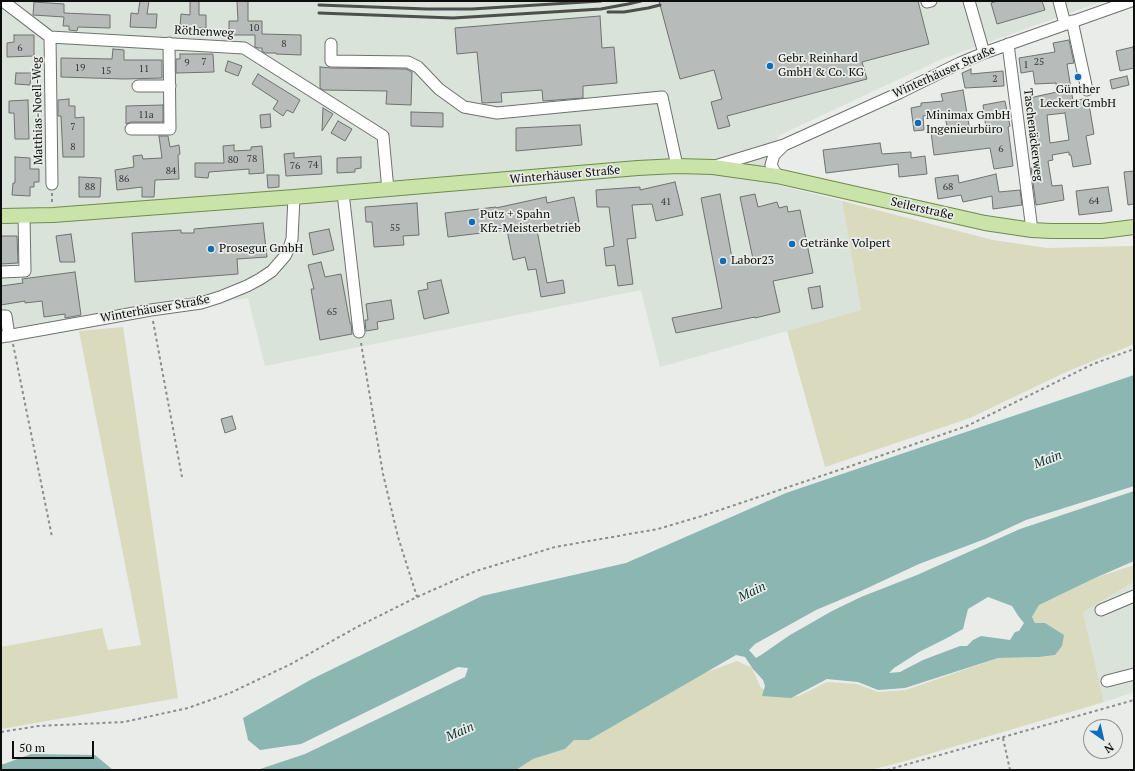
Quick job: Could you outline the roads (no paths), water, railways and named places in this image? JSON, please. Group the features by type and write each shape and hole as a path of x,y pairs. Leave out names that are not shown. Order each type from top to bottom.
{"main road":[{"name":"Winterhäuser Straße","path":"1,216 53,215 388,190 638,168 677,166 713,167"},
{"name":"Seilerstraße","path":"713,167 777,176 985,223 1032,230 1102,231 1134,227"}],"street":[{"path":"3,1 50,37"},
{"path":"969,1 984,53"},
{"path":"1059,1 1069,23 1087,90"},
{"name":"Winterhäuser Straße","path":"713,167 784,145 984,53 1131,1"},
{"name":"Röthenweg","path":"50,37 244,48 383,136 388,190"},
{"name":"Matthias-Noell-Weg","path":"50,37 52,184"},
{"path":"131,130 170,129 169,44"},
{"path":"330,44 330,61 408,62 418,67 439,89 464,107 497,113 662,97 677,166"},
{"name":"Taschenäckerweg","path":"1008,44 1032,230"},
{"path":"138,86 170,86"},
{"name":"Winterhäuser Straße","path":"777,176 771,165 774,155 784,145"},
{"path":"343,193 359,332"},
{"name":"Winterhäuser Straße","path":"7,336 151,310 201,303 220,297 260,279 272,271 285,256 289,248 292,239 294,197"},
{"path":"1,272 26,271 24,216"},
{"path":"1,316 6,316 7,336"},
{"path":"1101,610 1134,596"},
{"path":"1107,681 1134,674"}],"water":[{"name":"Main","path":"1134,375 1134,486 1026,520 985,539 919,564 816,610 755,644 749,650 756,658 790,635 832,611 861,597 917,575 1020,529 1134,491 1134,561 1039,605 1032,617 1035,623 1045,623 1064,635 1062,646 1055,655 998,658 905,688 878,690 858,682 827,679 791,698 762,696 765,686 763,680 745,657 736,655 589,740 574,740 565,749 533,759 516,770 257,770 305,754 465,677 468,668 458,667 301,744 260,750 248,740 243,718 312,679 482,596 626,563 786,493","holes":["988,597 1012,606 1024,623 1019,631 1015,632 1010,640 981,636 973,640 967,646 960,646 923,660 900,672 889,673 894,668 919,652 963,629 968,609"]},
{"path":"31,754 95,755 113,770 1,770 1,764"}],"railway":[{"path":"319,5 472,9 601,1"},
{"path":"319,13 453,18 601,9 641,1"},
{"path":"608,12 624,12 660,5"}],"place":[{"name":"Gebr. Reinhard GmbH & Co. KG","path":"770,66"},
{"name":"Günther Leckert GmbH","path":"1078,77"},
{"name":"Minimax GmbH Ingenieurbüro","path":"918,123"},
{"name":"Putz + Spahn Kfz-Meisterbetrieb","path":"472,222"},
{"name":"Getränke Volpert","path":"792,244"},
{"name":"Prosegur GmbH","path":"211,249"},
{"name":"Labor23","path":"723,261"}]}
